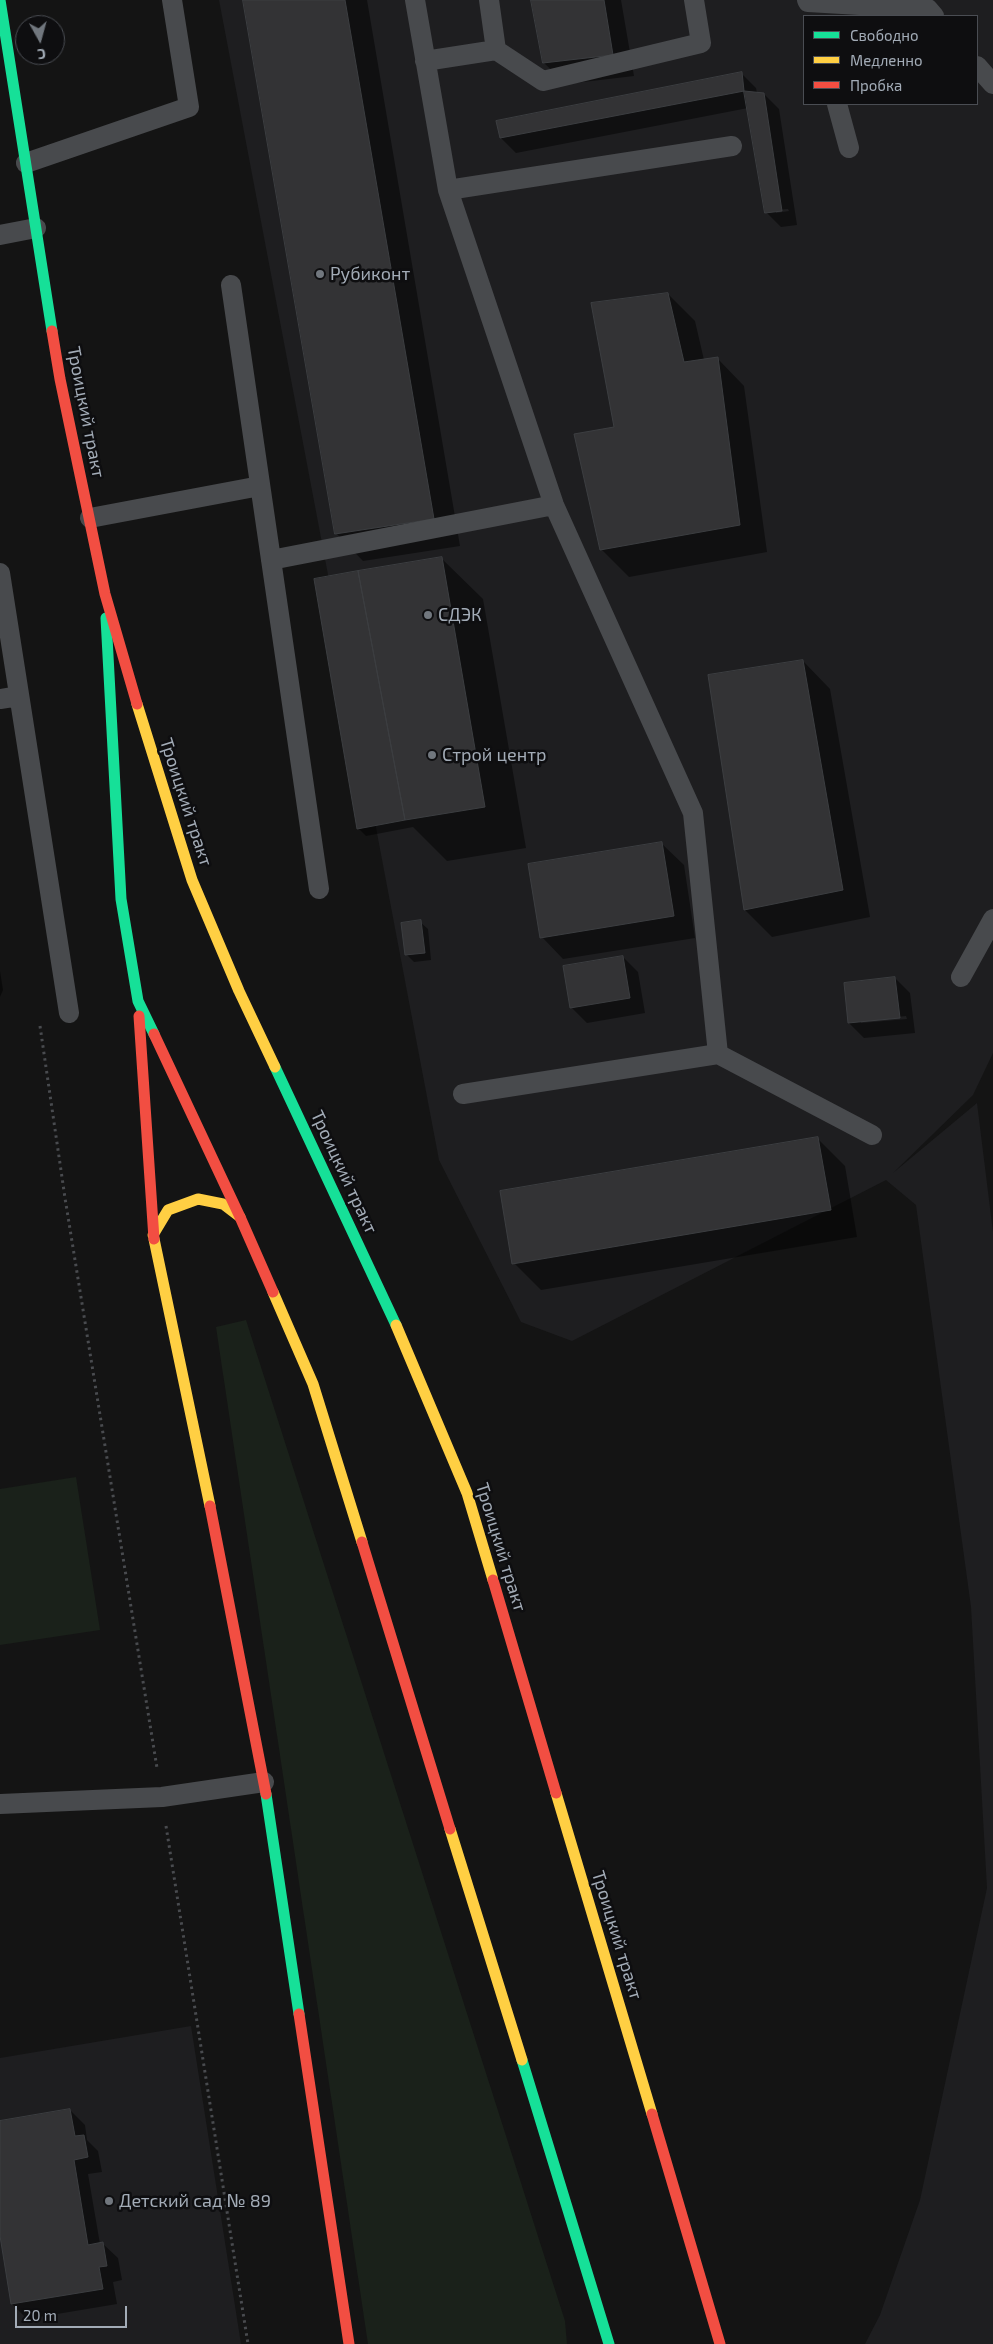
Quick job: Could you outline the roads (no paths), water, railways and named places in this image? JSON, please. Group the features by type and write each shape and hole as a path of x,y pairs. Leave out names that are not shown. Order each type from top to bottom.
{"main road":[{"name":"Троицкий тракт","path":"0,0 60,379 105,594 146,736 192,880 239,991 395,1322 467,1493 720,2344"},
{"path":"105,594 121,899 138,1001 153,1235 226,1575 264,1782 349,2344"},
{"path":"138,1001 240,1217 313,1384 609,2344"},
{"path":"153,1235 168,1210 198,1199 224,1204 240,1217"}],"lane":[{"path":"26,163 189,107 172,0"},
{"path":"415,0 448,190 554,505 693,813 718,1054"},
{"path":"488,0 496,50"},
{"path":"425,61 496,50 543,81 701,43 694,0"},
{"path":"809,6 928,9 933,15"},
{"path":"978,67 993,84"},
{"path":"837,105 849,148"},
{"path":"448,190 732,146"},
{"path":"0,235 36,228"},
{"path":"231,285 318,889"},
{"path":"90,518 260,486"},
{"path":"271,560 554,505"},
{"path":"0,573 9,698 69,1013"},
{"path":"961,977 993,919"},
{"path":"464,1094 718,1054 872,1135"},
{"path":"0,1804 162,1797 264,1782"}],"place":[{"name":"Рубиконт","path":"320,274"},
{"name":"СДЭК","path":"428,615"},
{"name":"Строй центр","path":"432,755"},
{"name":"Детский сад № 89","path":"109,2201"}]}
